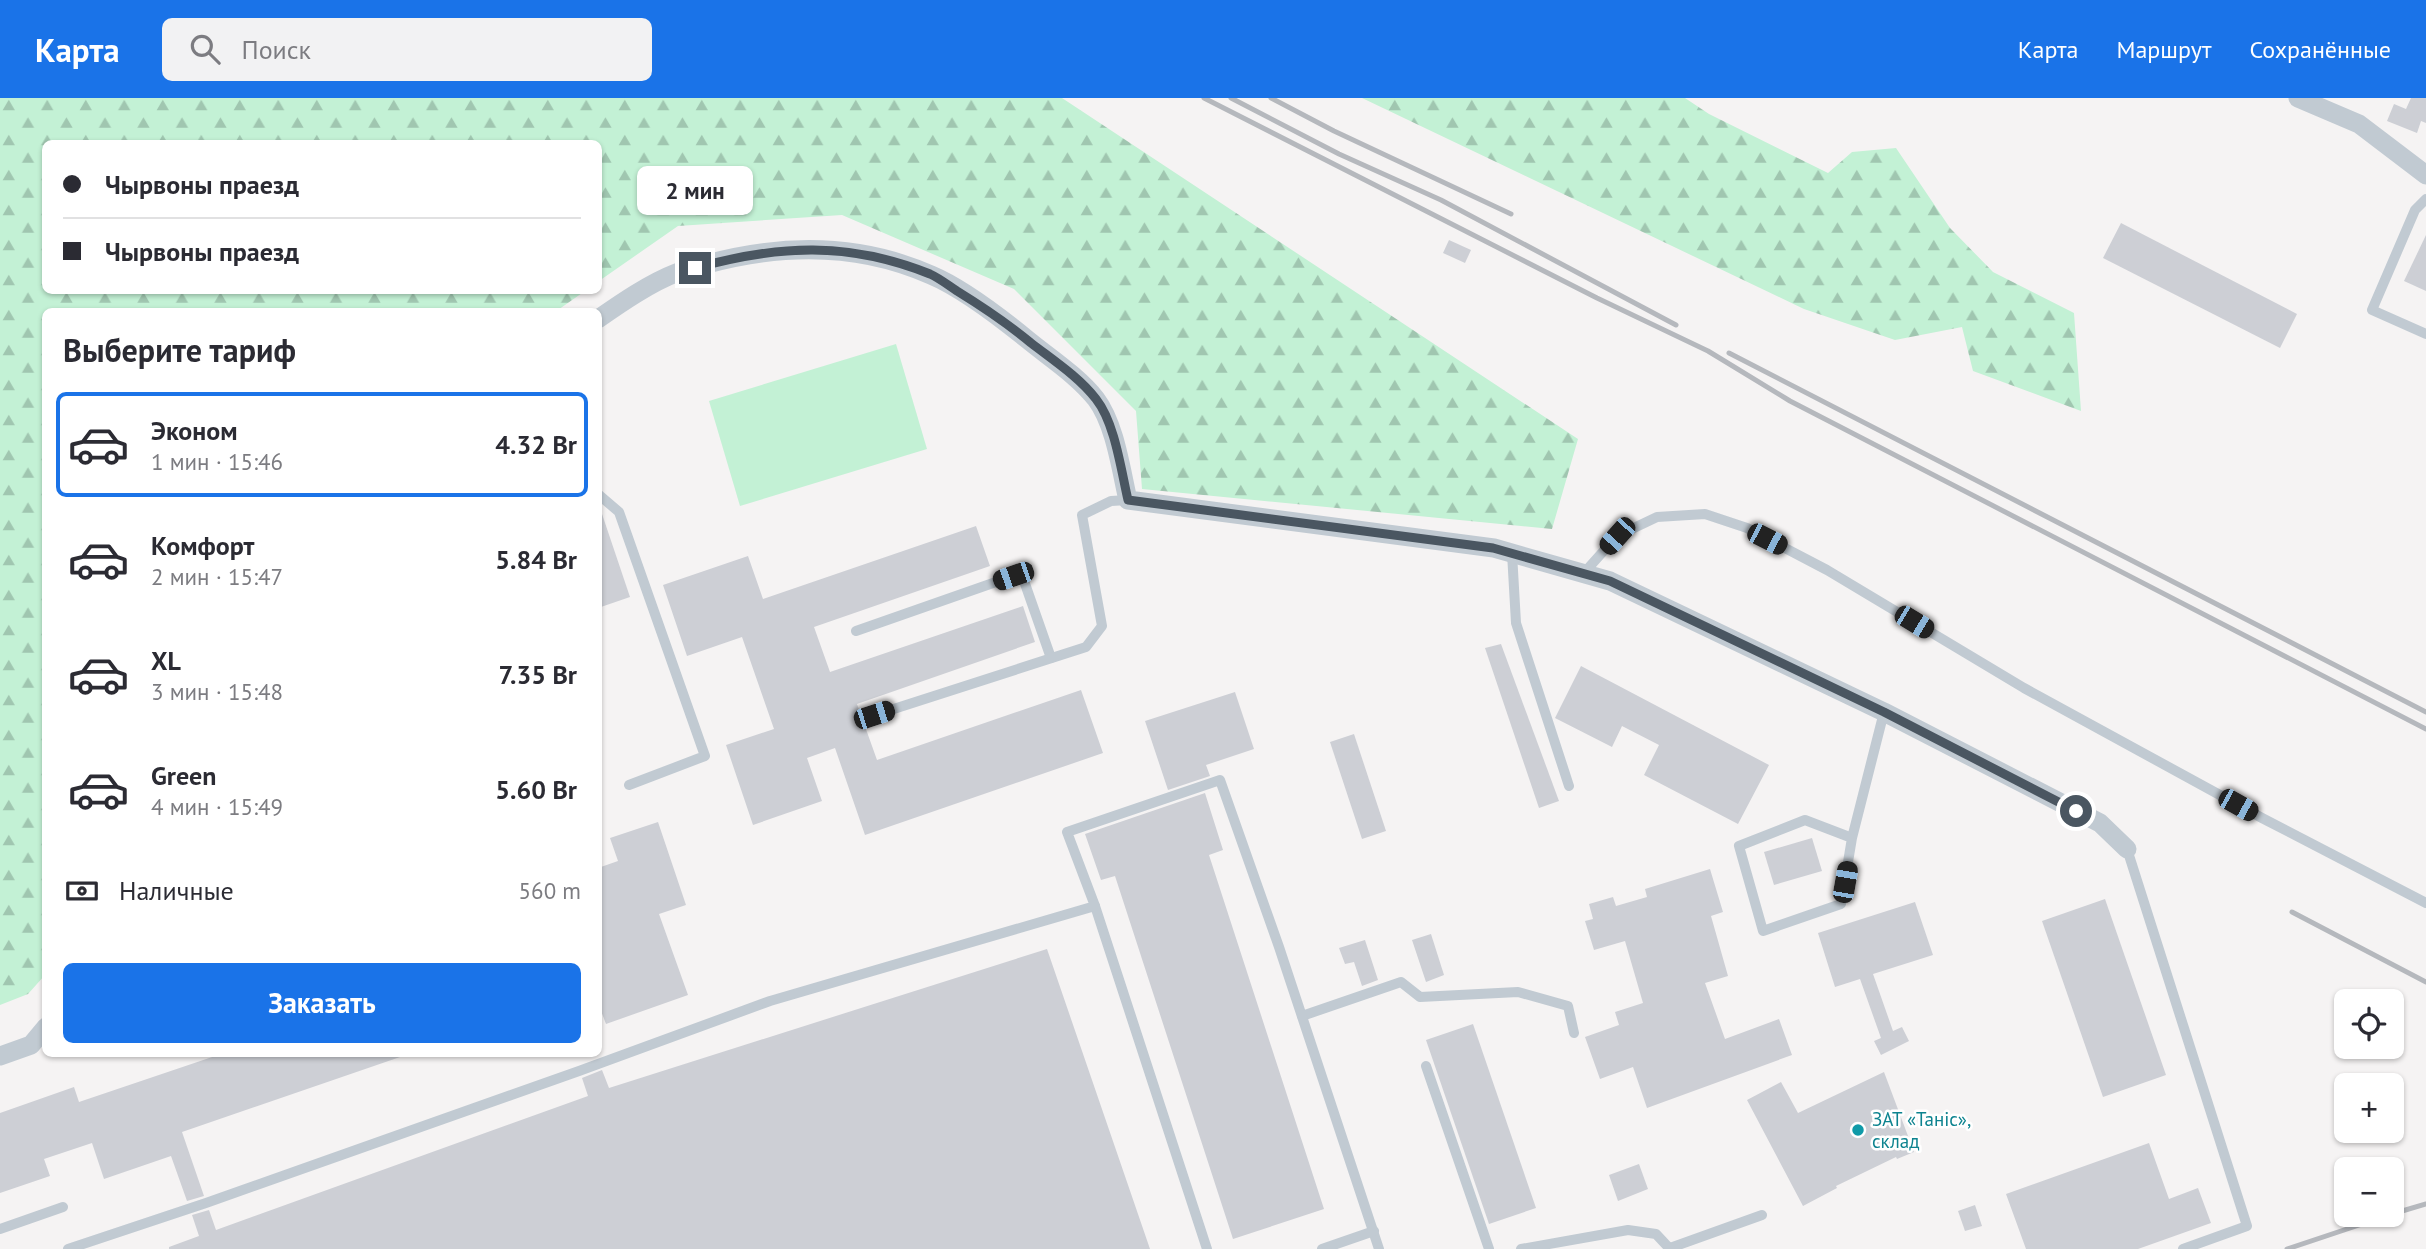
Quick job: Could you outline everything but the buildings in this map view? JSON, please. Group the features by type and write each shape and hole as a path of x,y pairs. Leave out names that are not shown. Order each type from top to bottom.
{"street":[{"path":"2298,98 2359,124 2426,175"},
{"path":"602,317 676,273 733,257 798,249 840,250 894,262 932,275 998,316 1096,399 1116,446 1128,500 1493,548 1610,581 1884,712 2100,823 2127,849"},
{"path":"0,1056 31,1045 42,1032"}],"lane":[{"path":"2426,198 2415,210 2372,310 2426,334"},
{"path":"602,497 619,512 705,756 629,785"},
{"path":"874,715 1086,647 1102,626 1082,515 1111,501 1128,500"},
{"path":"1583,574 1617,536 1657,517 1705,514 1747,528 1827,570 2024,688 2262,818 2426,903"},
{"path":"1512,553 1516,623 1569,786"},
{"path":"856,631 1013,576 1023,578 1051,659"},
{"path":"1852,838 1805,820 1739,846 1763,931 1841,904 1852,838 1884,712"},
{"path":"1207,1249 1095,906 1067,832 1220,780 1380,1249"},
{"path":"2127,849 2247,1226 2183,1249"},
{"path":"68,1249 579,1071 770,1000 1095,906"},
{"path":"1302,1016 1401,982 1420,997 1518,992 1568,1006 1574,1033"},
{"path":"1426,1066 1489,1249"},
{"path":"0,1229 62,1207"},
{"path":"1521,1249 1628,1230 1656,1234 1670,1248 1762,1215"},
{"path":"1322,1249 1374,1231"}],"green space":[{"path":"0,98 1062,98 1578,439 1552,529 1142,489 1136,411 1014,289 842,215 678,226 602,279 602,140 42,140 42,294 581,294 561,308 42,308 42,978 28,994 0,1005"},
{"path":"1362,98 1685,98 1709,114 1828,173 1852,152 1896,148 1950,228 1993,272 2074,313 2081,411 1973,371 1962,327 1895,340 1804,309"},
{"path":"896,344 927,449 740,506 709,401"}],"railway":[{"path":"1204,98 1597,298 1708,351 1790,401 2426,729"},
{"path":"1231,98 1339,154 1441,200 1676,325"},
{"path":"1271,98 1334,131 1511,214"},
{"path":"1729,353 2426,712"},
{"path":"2292,912 2426,982"},
{"path":"2404,1210 2426,1204"},
{"path":"2287,1249 2353,1227"}],"place":[{"name":"ЗАТ «Таніс», склад","path":"1858,1130"}],"route":[{"path":"695,268 733,257 819,249 840,250 894,262 932,275 998,316 1096,399 1116,446 1128,500 1493,548 1610,581 1884,712 2076,811"}]}
